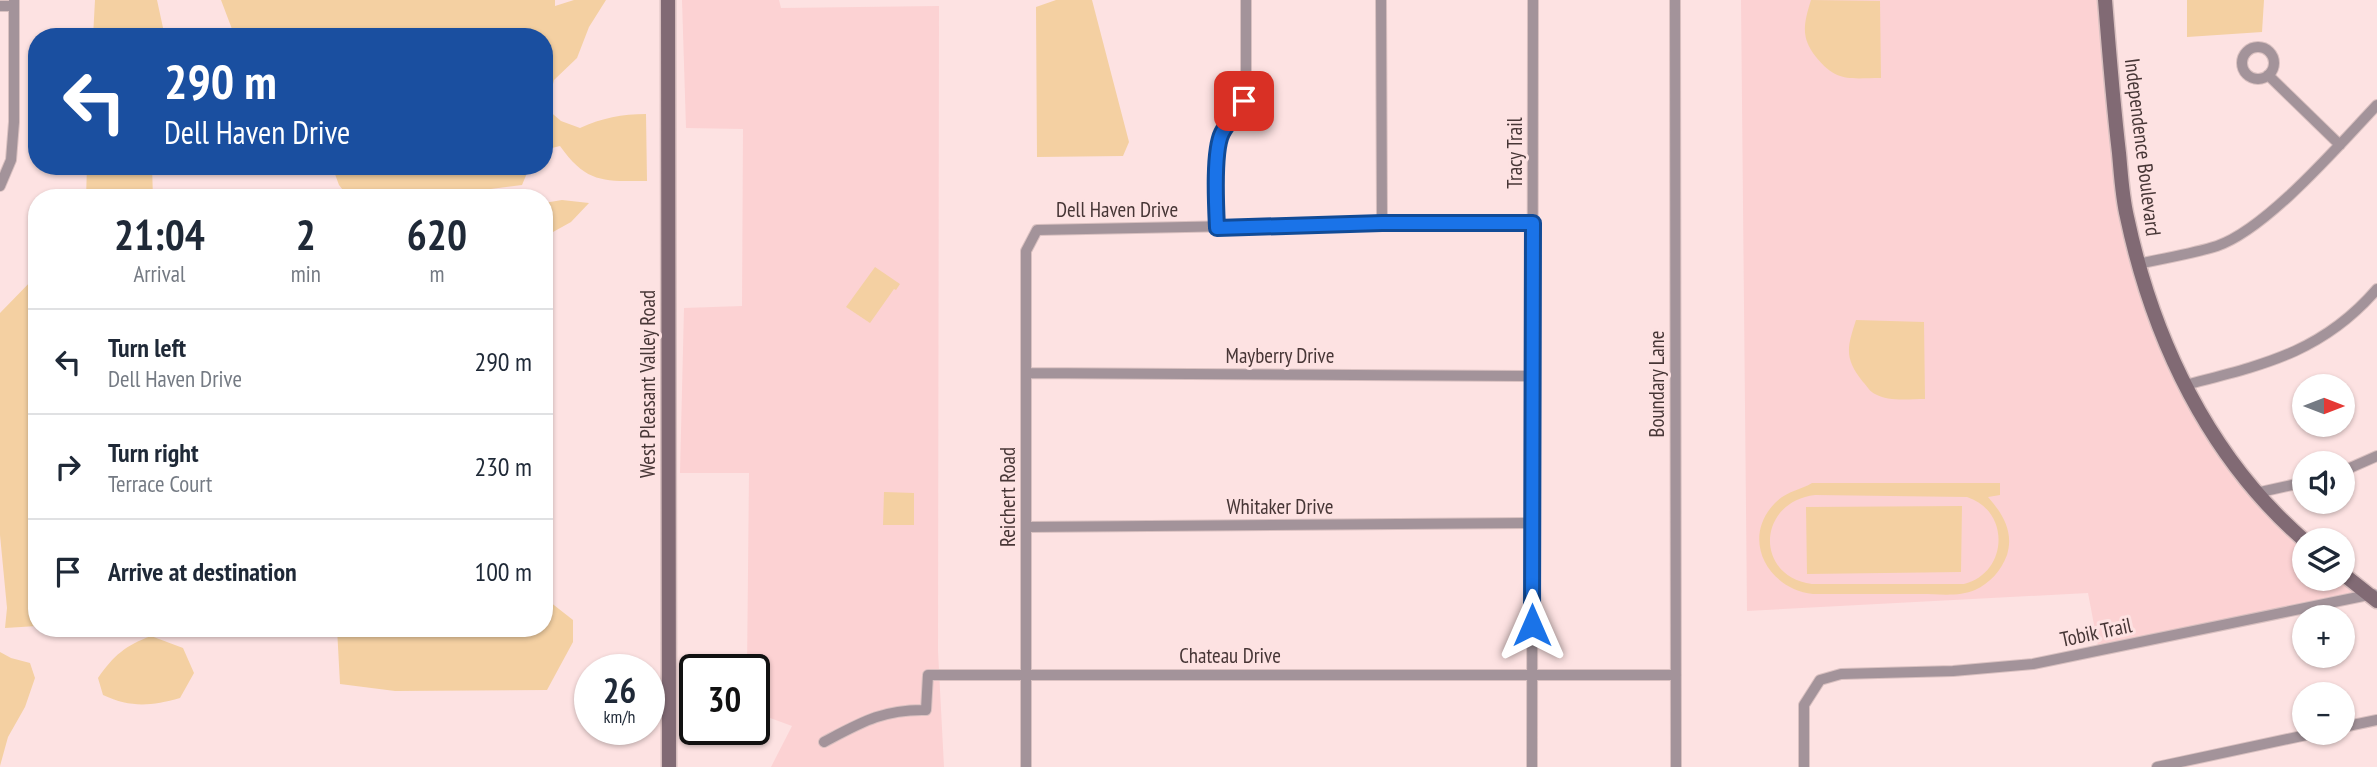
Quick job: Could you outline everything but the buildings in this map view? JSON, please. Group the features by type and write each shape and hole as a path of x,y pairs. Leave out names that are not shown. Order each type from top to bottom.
{"main road":[{"name":"West Pleasant Valley Road","path":"668,0 669,767"},
{"name":"Independence Boulevard","path":"2105,0 2126,214 2158,329 2185,385 2222,450 2256,494 2292,529"},
{"path":"2355,583 2374,597"}],"street":[{"path":"1217,228 1218,146 1225,127 1240,111 1246,89 1245,0"},
{"path":"1381,0 1382,223"},
{"name":"Tracy Trail","path":"1532,767 1533,0"},
{"name":"Boundary Lane","path":"1675,0 1676,767"},
{"path":"0,6 14,3 14,122 11,160 0,186"},
{"path":"2267,75 2340,145"},
{"path":"2138,264 2219,245 2251,226 2291,194 2377,105"},
{"name":"Dell Haven Drive","path":"1037,230 1382,223 1533,223"},
{"name":"Reichert Road","path":"1026,767 1027,251 1037,230"},
{"path":"2185,385 2299,351 2333,329 2364,304 2377,289"},
{"name":"Mayberry Drive","path":"1027,373 1533,376"},
{"path":"2355,466 2377,456"},
{"path":"2256,494 2292,485"},
{"name":"Whitaker Drive","path":"1027,527 1533,523"},
{"name":"Tobik Trail","path":"1804,767 1804,705 1820,680 1841,674 1953,671 2033,664 2374,597"},
{"name":"Chateau Drive","path":"824,742 870,719 900,710 926,710 928,675 1676,675"},
{"path":"2355,725 2377,720"},
{"path":"2157,767 2292,738"}],"shaded area":[{"path":"95,0 157,0 163,28 93,28"},
{"path":"221,0 555,0 555,6 574,0 606,0 589,27 577,58 553,84 553,28 232,28"},
{"path":"682,0 779,0 781,8 939,6 938,651 944,767 771,767 792,726 770,718 770,654 747,654 749,473 680,473 684,308 742,306 743,129 686,128"},
{"path":"1056,0 1092,0 1129,142 1123,156 1037,157 1036,7"},
{"path":"1741,0 2105,0 2126,214 2158,329 2222,450 2293,528 2292,591 2355,591 2355,587 2369,596 2325,605 2292,605 2292,612 2099,651 2088,593 1747,611"},
{"path":"1811,0 1880,1 1881,78 1838,75 1816,57 1807,43 1805,30"},
{"path":"2187,0 2264,0 2262,32 2187,37"},
{"path":"553,114 561,121 580,128 612,117 646,114 647,181 608,180 588,174 579,168 560,146 553,148"},
{"path":"87,175 152,175 153,189 86,189"},
{"path":"335,175 526,175 522,185 491,189 342,189"},
{"path":"553,202 589,203 571,222 553,232"},
{"path":"875,267 900,284 870,323 846,307"},
{"path":"28,284 28,627 5,628 7,608 0,535 0,313"},
{"path":"1856,320 1924,322 1925,399 1886,398 1869,389 1857,374 1850,359 1849,346"},
{"path":"1812,483 2000,483 2000,495 1988,497 2006,524 2009,539 2007,555 1990,580 1975,590 1962,594 1813,594 1797,590 1772,573 1764,560 1760,532 1765,517 1775,503","holes":["1815,495 1967,497 1981,504 1991,515 1997,528 1998,542 1996,555 1989,568 1979,578 1964,584 1812,584 1793,578 1780,568 1772,554 1770,539 1773,524 1782,511 1796,501"]},
{"path":"884,492 914,493 914,525 883,525"},
{"path":"1962,506 1961,572 1807,574 1806,507"},
{"path":"553,604 573,620 573,642 547,690 395,691 340,684 337,637 553,637"},
{"path":"154,637 183,648 194,673 180,698 160,703 132,704 103,695 98,678 109,663 134,644"},
{"path":"0,652 30,663 35,678 25,707 8,737 0,766"}],"route":[{"path":"1244,101 1240,111 1225,127 1218,146 1217,228 1382,223 1533,223 1532,625"}]}
